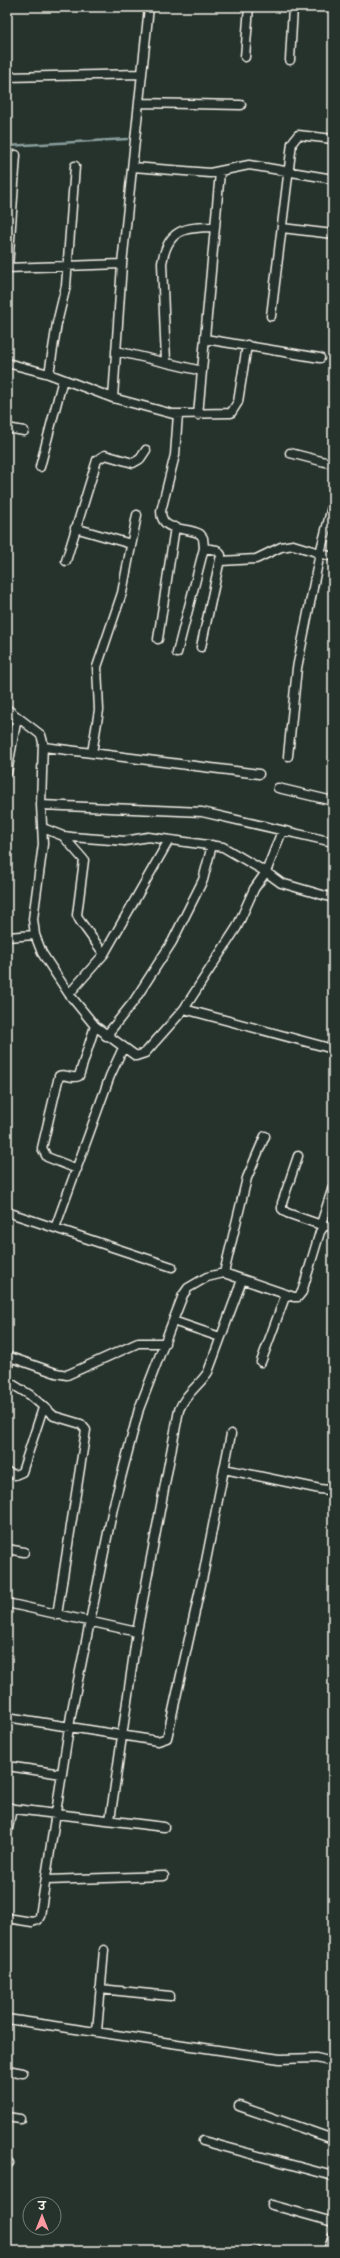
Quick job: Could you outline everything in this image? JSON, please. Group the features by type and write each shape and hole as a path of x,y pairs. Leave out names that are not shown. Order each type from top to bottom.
{"street":[{"path":"113,398 122,264 149,7"},
{"path":"245,56 248,7"},
{"path":"290,60 293,7"},
{"path":"7,77 142,74"},
{"path":"139,103 241,105"},
{"path":"271,316 292,143 298,135 333,139"},
{"path":"16,155 8,268 122,264"},
{"path":"132,167 200,173 220,172 233,167 249,165 333,179"},
{"path":"49,374 57,323 66,286 66,266 75,166"},
{"path":"198,415 220,172"},
{"path":"166,362 162,263 165,248 171,238 182,230 194,227 215,227"},
{"path":"282,228 333,234"},
{"path":"205,339 320,358"},
{"path":"7,363 49,374 113,398 178,414 198,415 231,413 236,407 247,345"},
{"path":"116,351 202,371"},
{"path":"40,466 63,379"},
{"path":"177,653 204,548 203,538 200,534 163,523 161,511 175,455 178,414"},
{"path":"7,428 24,430"},
{"path":"66,561 75,528 99,457 104,455 133,463 140,459 146,450"},
{"path":"290,453 333,464"},
{"path":"288,756 297,668 320,553 333,504"},
{"path":"92,753 99,710 97,667 122,593 137,515"},
{"path":"158,639 175,527"},
{"path":"75,528 131,544"},
{"path":"221,561 256,559 281,547 294,545 333,557"},
{"path":"200,647 221,561 221,555 217,550 204,548"},
{"path":"7,709 40,735 44,747 40,805 43,828 43,844 33,919 34,935 42,953 69,994 95,1026 106,1036 136,1056 145,1054 184,1009 228,944 254,889 266,872 282,831"},
{"path":"7,773 17,717"},
{"path":"44,747 259,774"},
{"path":"278,788 333,801"},
{"path":"40,805 187,810 333,842"},
{"path":"43,828 63,836 125,841 148,837 212,845 228,849 281,883 333,898"},
{"path":"63,836 84,860 77,909 78,918 104,954"},
{"path":"69,994 104,954 168,840"},
{"path":"106,1036 134,1001 172,942 203,880 212,845"},
{"path":"7,937 34,935"},
{"path":"184,1009 333,1049"},
{"path":"77,1169 47,1157 42,1148 59,1076 62,1074 74,1078 79,1076 95,1026"},
{"path":"55,1228 123,1048"},
{"path":"224,1274 247,1178 265,1136"},
{"path":"298,1156 282,1203 282,1209 286,1213 322,1225 333,1226"},
{"path":"7,1918 32,1922 38,1920 47,1880 70,1728 113,1508 139,1409 185,1290 211,1275 224,1274 298,1297 302,1292 333,1187"},
{"path":"7,1212 172,1267"},
{"path":"110,1820 137,1632 179,1410 186,1396 202,1381 208,1372 242,1280"},
{"path":"261,1362 286,1294"},
{"path":"173,1321 220,1337"},
{"path":"7,1372 9,1356 56,1373 67,1375 138,1343 165,1343"},
{"path":"7,1381 30,1394 43,1408 54,1416 81,1424 87,1433 57,1615"},
{"path":"7,1472 15,1475 22,1472 43,1408"},
{"path":"7,1717 70,1728 158,1740 164,1740 169,1734 231,1434"},
{"path":"224,1469 320,1489 328,1490 333,1487"},
{"path":"7,1549 24,1552"},
{"path":"7,1603 90,1623 137,1632"},
{"path":"7,1766 62,1774"},
{"path":"7,1834 10,1808 164,1827"},
{"path":"47,1880 164,1876"},
{"path":"97,2031 104,1950"},
{"path":"100,1989 170,1996"},
{"path":"7,2019 280,2059 316,2058 333,2062"},
{"path":"7,2070 23,2073"},
{"path":"239,2106 333,2139"},
{"path":"7,2117 20,2119"},
{"path":"203,2141 333,2176"},
{"path":"272,2205 333,2222"},
{"path":"328,2251 333,2236"}],"waterway":[{"path":"7,146 127,139"}]}
